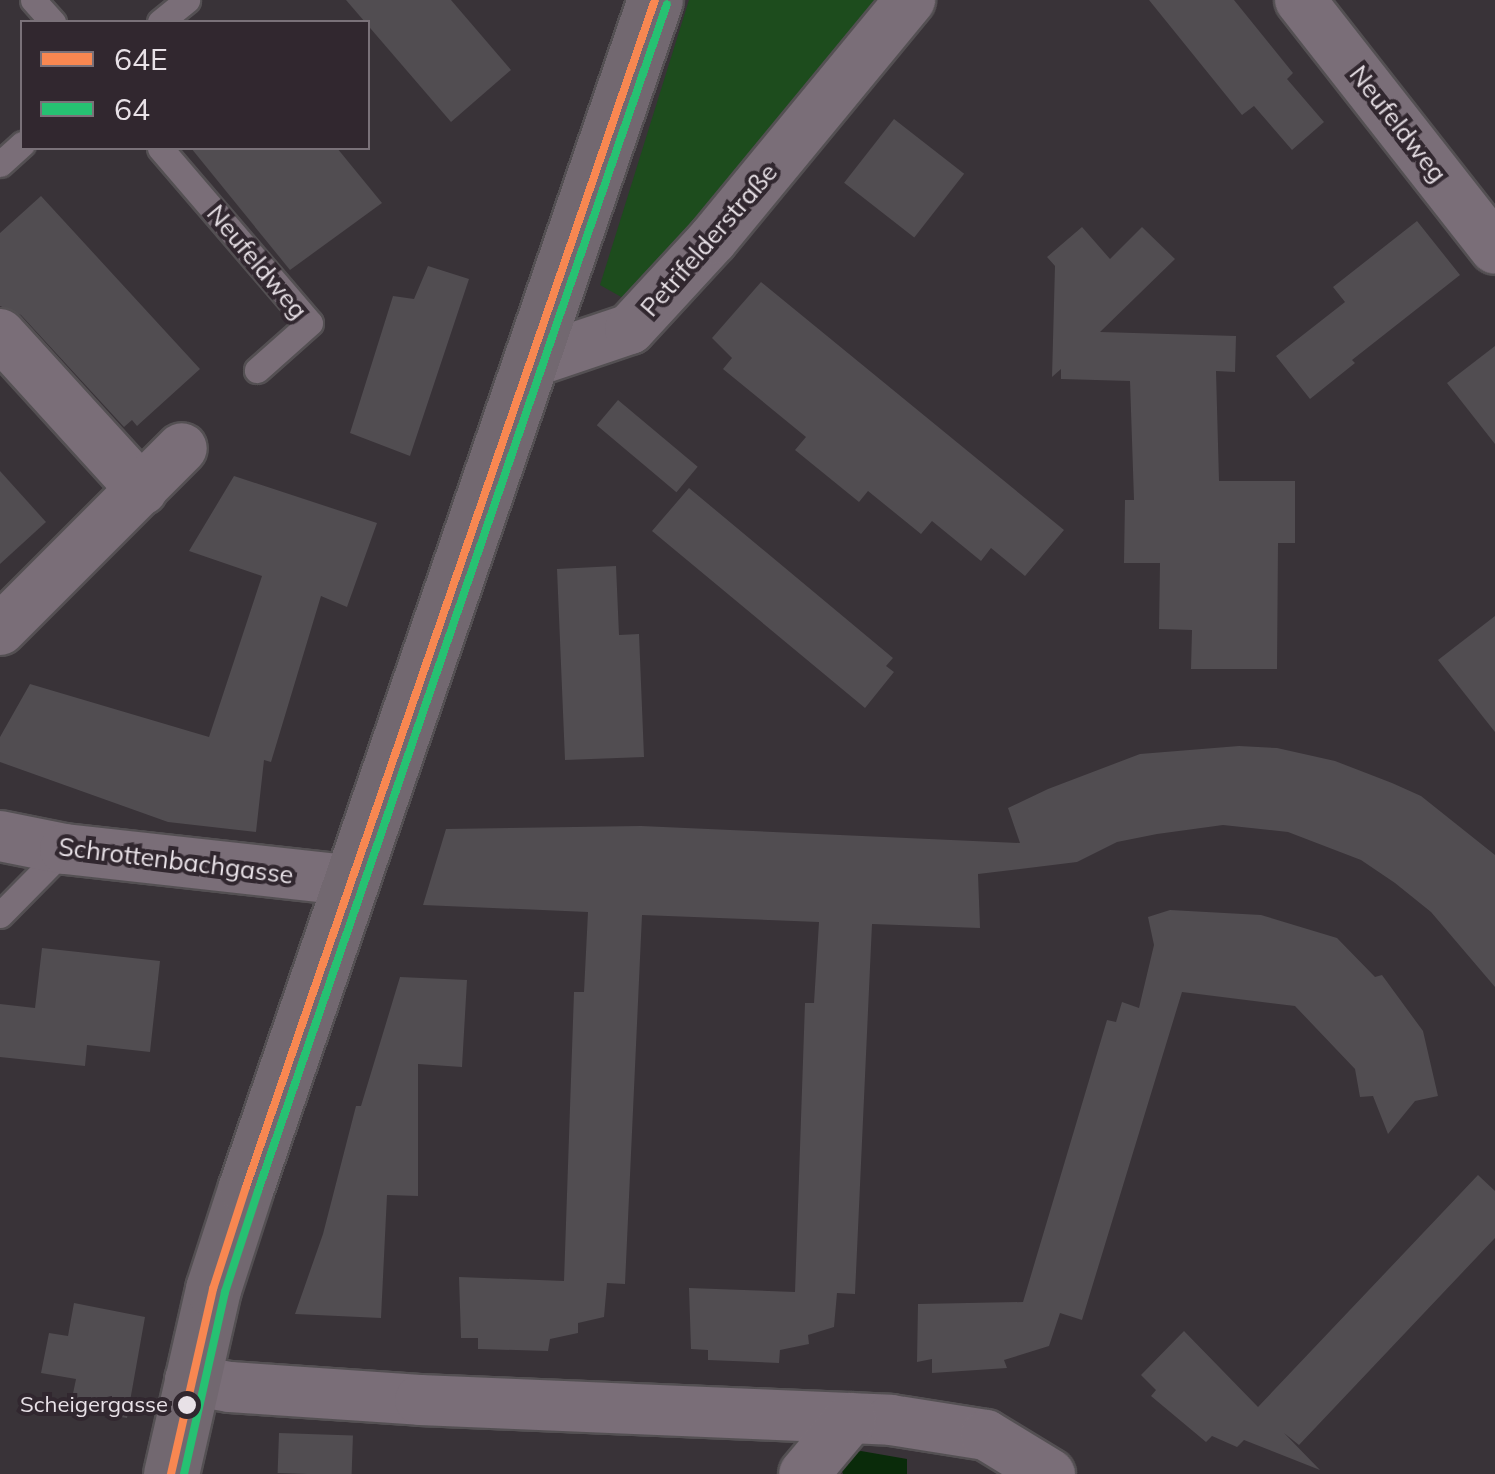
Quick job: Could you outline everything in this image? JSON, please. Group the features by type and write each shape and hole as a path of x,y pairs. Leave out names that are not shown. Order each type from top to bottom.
{"main road":[{"path":"171,1474 190,1380 246,1187 532,362 648,2"}],"street":[{"name":"Petrifelderstraße","path":"532,362 630,329 713,239 910,0"},
{"name":"Neufeldweg","path":"1300,0 1494,246"},
{"path":"0,334 142,490"},
{"path":"0,630 182,448"},
{"name":"Schrottenbachgasse","path":"0,836 65,849 354,882"},
{"path":"190,1380 230,1387 420,1400 890,1420 986,1435 1050,1474"},
{"path":"804,1474 852,1418"}],"lane":[{"path":"34,0 51,20"},
{"path":"162,20 187,0"},
{"path":"0,164 20,146"},
{"name":"Neufeldweg","path":"162,150 310,323 257,370"},
{"path":"0,915 65,849"}],"shaded area":[{"path":"689,0 885,0 639,307 600,285"},
{"path":"861,1451 907,1459 907,1474 843,1474 840,1465 846,1455"}],"building":[{"path":"346,0 451,0 511,70 451,122 370,28 370,20 363,20"},
{"path":"1149,0 1234,0 1293,73 1287,79 1324,122 1292,150 1254,106 1242,115"},
{"path":"894,119 964,174 914,238 844,183"},
{"path":"193,150 339,150 382,203 290,270"},
{"path":"41,196 200,369 137,426 132,420 124,427 21,315 0,306 0,233"},
{"path":"1417,221 1460,275 1352,360 1355,363 1310,399 1276,356 1345,302 1333,287"},
{"path":"1082,227 1110,259 1142,227 1175,259 1100,332 1236,336 1235,372 1216,371 1219,481 1295,481 1295,543 1278,543 1277,669 1191,669 1192,630 1159,629 1160,563 1124,563 1125,500 1134,500 1130,381 1061,379 1061,369 1052,377 1055,266 1047,257"},
{"path":"428,266 469,279 410,456 350,433 393,296 414,299"},
{"path":"761,282 1064,530 1025,576 991,548 981,561 932,521 921,534 868,491 859,502 795,450 806,437 723,369 732,358 712,338"},
{"path":"1495,346 1495,444 1447,383"},
{"path":"618,400 698,467 676,492 597,425"},
{"path":"0,471 46,522 0,564"},
{"path":"234,476 377,523 347,607 321,596 271,762 264,760 256,832 168,822 0,762 0,737 30,684 209,737 262,576 189,551"},
{"path":"689,488 893,658 886,666 894,672 865,708 652,531"},
{"path":"616,566 619,635 639,634 644,757 565,760 557,569"},
{"path":"1495,616 1495,732 1438,660"},
{"path":"1239,746 1277,748 1335,761 1392,783 1421,796 1495,855 1495,987 1431,912 1361,860 1288,832 1223,825 1117,842 1077,862 978,874 980,928 872,924 855,1294 837,1293 834,1327 808,1335 809,1344 780,1350 779,1363 708,1360 708,1350 691,1349 689,1288 795,1292 805,1003 814,1003 819,922 642,915 625,1284 607,1283 604,1317 578,1323 578,1333 550,1339 548,1351 478,1349 478,1338 461,1338 459,1277 564,1281 574,992 584,992 588,912 423,905 446,829 641,826 1020,843 1008,808 1048,789 1140,754"},
{"path":"1170,910 1261,915 1337,938 1375,977 1382,975 1423,1031 1438,1096 1415,1101 1388,1134 1373,1096 1360,1097 1355,1069 1295,1006 1182,992 1082,1320 1060,1313 1049,1346 1004,1360 1007,1368 932,1373 932,1359 917,1362 918,1304 1023,1302 1107,1020 1116,1022 1122,1002 1139,1008 1154,945 1148,917"},
{"path":"42,948 160,961 150,1052 87,1045 85,1066 0,1057 0,1004 35,1008"},
{"path":"400,977 467,980 462,1067 418,1064 418,1196 387,1195 381,1318 295,1314 323,1234 356,1106 361,1106"},
{"path":"1478,1175 1495,1191 1495,1238 1299,1445 1284,1433 1320,1470 1244,1440 1237,1447 1212,1436 1206,1442 1151,1396 1156,1390 1141,1375 1184,1331 1258,1407"},
{"path":"74,1303 145,1317 127,1418 70,1408 76,1379 41,1373 49,1333 68,1336"},
{"path":"279,1433 353,1436 352,1474 278,1473"}],"transit line":[{"name":"64E","path":"171,1474 213,1289 246,1187 655,0"},
{"name":"64","path":"184,1474 225,1292 258,1191 667,4"}],"place":[{"name":"Scheigergasse","path":"187,1405"}]}
